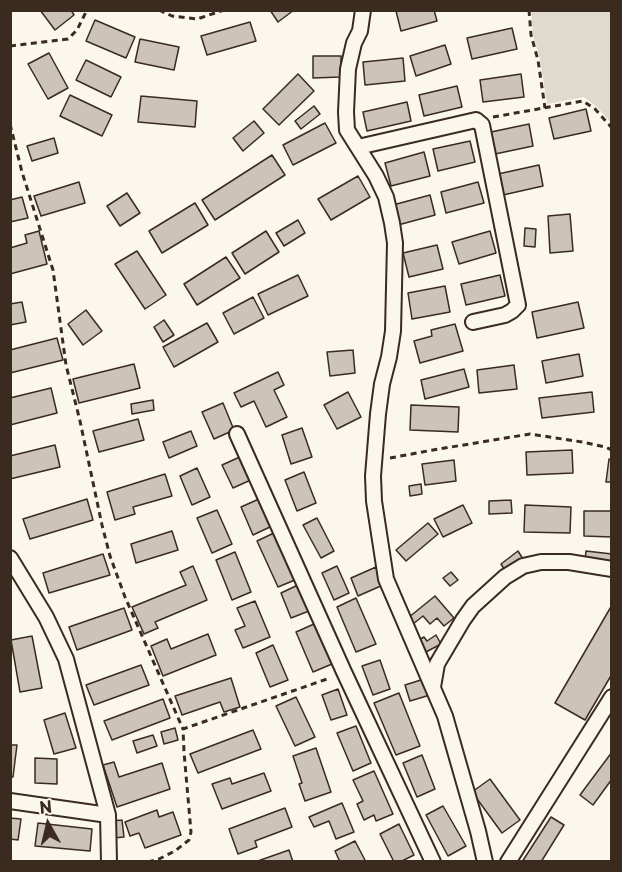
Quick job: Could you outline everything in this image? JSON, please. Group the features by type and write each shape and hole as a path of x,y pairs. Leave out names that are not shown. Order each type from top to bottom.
{"street":[{"path":"363,10 360,30 354,43 348,69 347,130 376,176 386,197 395,243 393,331 382,384 374,461 374,501 386,579 445,716 485,861"},
{"path":"358,147 476,120 482,125 518,305 505,315 473,322"},
{"path":"237,434 344,672 433,861"},
{"path":"10,558 46,617 66,659 108,815 109,861"},
{"path":"434,687 437,664 463,620 473,606 505,577 523,566 541,562 569,562 612,569"},
{"path":"508,861 612,697"},
{"path":"10,801 108,815"}],"path":[{"path":"10,46 68,39 77,30 87,10"},
{"path":"159,10 172,16 197,19 224,10"},
{"path":"529,10 531,35 538,60 545,108"},
{"path":"476,120 583,101 595,109 612,128"},
{"path":"10,124 22,172 53,270 66,364 110,556 124,597 183,729 189,840 176,851 159,859 148,861"},
{"path":"374,461 530,434 582,441 612,450"},
{"path":"183,729 344,672"}],"shaded area":[{"path":"531,11 611,11 611,123 597,107 584,97 547,104 540,59 533,35"}],"building":[{"path":"40,10 71,10 74,15 55,30"},
{"path":"270,10 294,10 278,22"},
{"path":"434,10 437,21 401,31 396,11"},
{"path":"95,20 135,37 126,58 86,41"},
{"path":"250,22 256,41 207,55 201,36"},
{"path":"512,28 517,49 472,59 467,38"},
{"path":"140,39 179,47 174,70 135,62"},
{"path":"445,45 451,64 416,76 410,56"},
{"path":"49,53 68,88 48,99 28,64"},
{"path":"313,56 341,56 341,77 313,78"},
{"path":"403,58 405,81 365,85 363,62"},
{"path":"86,60 121,77 111,97 76,80"},
{"path":"298,74 314,91 279,125 263,109"},
{"path":"521,74 524,97 483,102 480,80"},
{"path":"457,86 462,107 424,116 419,95"},
{"path":"70,95 112,115 102,136 60,116"},
{"path":"141,96 197,101 195,127 138,122"},
{"path":"407,102 411,121 367,131 363,112"},
{"path":"314,106 320,114 301,129 295,121"},
{"path":"586,109 591,131 554,139 549,118"},
{"path":"254,121 264,133 243,151 233,138"},
{"path":"325,123 336,143 293,165 283,145"},
{"path":"529,124 533,146 495,154 491,132"},
{"path":"54,138 58,153 32,161 27,146"},
{"path":"470,141 475,162 438,171 433,149"},
{"path":"424,152 430,176 391,186 385,163"},
{"path":"272,155 285,175 215,220 202,200"},
{"path":"539,165 543,186 503,195 498,174"},
{"path":"358,176 370,197 331,220 318,199"},
{"path":"79,182 85,203 41,216 34,196"},
{"path":"478,182 484,203 446,213 441,192"},
{"path":"127,193 140,213 120,226 107,206"},
{"path":"430,195 435,215 398,225 393,205"},
{"path":"22,197 28,218 10,222 10,200"},
{"path":"195,203 208,225 162,253 149,231"},
{"path":"570,214 573,251 550,253 548,216"},
{"path":"298,220 305,233 284,246 276,233"},
{"path":"525,228 536,229 535,247 524,246"},
{"path":"39,231 47,264 10,274 10,248 27,243 25,235"},
{"path":"266,231 279,252 245,274 232,253"},
{"path":"490,231 496,253 459,264 452,242"},
{"path":"437,245 443,269 409,277 403,253"},
{"path":"137,251 166,295 145,309 115,264"},
{"path":"226,257 240,278 197,305 184,284"},
{"path":"298,275 308,296 268,315 258,294"},
{"path":"500,275 505,296 466,305 461,284"},
{"path":"445,286 450,312 412,319 408,293"},
{"path":"253,297 264,318 234,334 223,313"},
{"path":"22,302 26,322 10,325 10,304"},
{"path":"578,302 584,328 537,338 532,312"},
{"path":"86,310 102,331 83,345 68,324"},
{"path":"164,320 174,335 163,342 154,327"},
{"path":"207,323 218,342 174,367 163,347"},
{"path":"455,324 463,351 420,363 414,341 432,336 431,330"},
{"path":"57,338 63,360 10,373 10,350"},
{"path":"353,350 355,373 330,376 327,352"},
{"path":"579,354 583,376 546,383 542,361"},
{"path":"134,364 140,388 79,403 73,379"},
{"path":"514,365 517,389 479,393 477,370"},
{"path":"464,369 469,387 425,399 421,380"},
{"path":"278,372 284,385 274,390 287,417 266,427 254,401 241,407 234,393"},
{"path":"51,388 57,413 10,425 10,398"},
{"path":"348,392 361,417 337,429 324,405"},
{"path":"592,392 594,412 542,418 539,398"},
{"path":"153,400 154,410 132,414 131,404"},
{"path":"223,403 234,430 214,439 202,412"},
{"path":"411,405 459,407 458,432 410,430"},
{"path":"138,419 144,440 99,452 93,431"},
{"path":"302,428 312,457 291,464 282,435"},
{"path":"191,431 197,446 169,458 163,442"},
{"path":"55,445 60,467 10,479 10,456"},
{"path":"572,450 573,473 527,475 526,452"},
{"path":"242,456 253,479 233,488 222,465"},
{"path":"609,459 612,459 612,482 606,482"},
{"path":"454,460 456,481 425,485 422,464"},
{"path":"197,468 210,497 192,505 180,476"},
{"path":"304,472 316,503 297,511 285,480"},
{"path":"165,474 172,496 133,507 135,514 115,520 107,492"},
{"path":"421,484 422,494 410,496 409,486"},
{"path":"87,499 93,520 30,539 23,519"},
{"path":"259,499 272,526 253,535 241,507"},
{"path":"511,500 512,513 489,514 489,501"},
{"path":"463,505 472,523 443,537 434,519"},
{"path":"525,505 571,507 570,533 524,532"},
{"path":"217,510 232,544 212,553 197,518"},
{"path":"584,511 612,511 612,537 584,536"},
{"path":"317,518 334,551 321,558 303,525"},
{"path":"428,523 438,534 406,561 396,550"},
{"path":"172,531 178,550 136,563 131,544"},
{"path":"274,533 295,580 278,587 257,541"},
{"path":"518,551 523,559 506,572 501,564"},
{"path":"586,551 612,554 612,564 585,561"},
{"path":"235,552 251,592 232,600 216,560"},
{"path":"103,554 110,575 49,593 43,573"},
{"path":"193,566 207,600 155,622 158,628 144,634 132,607 186,585 180,572"},
{"path":"337,566 349,593 334,600 322,573"},
{"path":"376,567 383,585 358,596 351,578"},
{"path":"451,572 458,580 450,586 443,578"},
{"path":"298,585 309,611 291,618 281,593"},
{"path":"435,596 454,618 444,626 437,618 430,624 423,616 413,624 408,618"},
{"path":"356,598 376,644 356,652 337,607"},
{"path":"255,601 270,637 243,648 235,630 245,626 237,608"},
{"path":"612,605 612,674 585,720 555,703"},
{"path":"124,608 132,630 77,650 69,627"},
{"path":"314,624 332,664 313,672 296,632"},
{"path":"208,634 216,655 163,676 151,646 167,639 171,649"},
{"path":"436,635 441,644 424,653 417,641 424,637 427,641"},
{"path":"32,636 42,688 20,692 11,640"},
{"path":"273,645 288,680 270,687 256,653"},
{"path":"380,660 390,689 373,695 362,666"},
{"path":"141,665 149,685 94,705 86,685"},
{"path":"231,678 240,707 224,712 220,702 182,715 175,696"},
{"path":"424,679 430,695 410,701 405,685"},
{"path":"338,689 347,715 331,720 322,695"},
{"path":"399,693 420,746 396,755 374,703"},
{"path":"296,697 315,737 295,746 276,706"},
{"path":"163,699 170,718 112,740 104,721"},
{"path":"65,713 76,748 54,754 44,720"},
{"path":"356,726 371,763 353,771 337,733"},
{"path":"175,728 178,740 164,744 161,732"},
{"path":"253,730 261,749 198,773 190,754"},
{"path":"153,735 157,746 137,753 133,741"},
{"path":"10,745 17,745 13,777 10,777"},
{"path":"316,748 331,792 305,801 293,756"},
{"path":"612,752 612,779 593,805 580,795"},
{"path":"422,755 435,789 417,797 403,763"},
{"path":"35,758 57,759 57,784 35,783"},
{"path":"114,762 119,777 162,763 170,789 117,807 103,765"},
{"path":"374,771 393,814 376,821 374,815 364,820 357,804 363,801 353,780"},
{"path":"264,773 271,791 222,809 212,784 230,778 232,784"},
{"path":"490,779 520,820 502,833 472,792"},
{"path":"342,803 354,832 336,839 329,821 314,827 309,817"},
{"path":"443,806 466,846 448,856 426,815"},
{"path":"285,808 292,827 255,841 257,847 238,854 229,829"},
{"path":"157,810 159,817 173,812 181,835 145,848 139,833 130,836 125,822"},
{"path":"551,817 564,825 541,862 522,862"},
{"path":"10,818 21,819 18,840 10,839"},
{"path":"122,820 124,837 113,838 111,821"},
{"path":"38,823 92,829 90,851 35,846"},
{"path":"399,824 414,855 400,862 394,862 380,834"},
{"path":"355,841 366,862 340,862 335,851"},
{"path":"289,850 293,862 255,862"}]}
